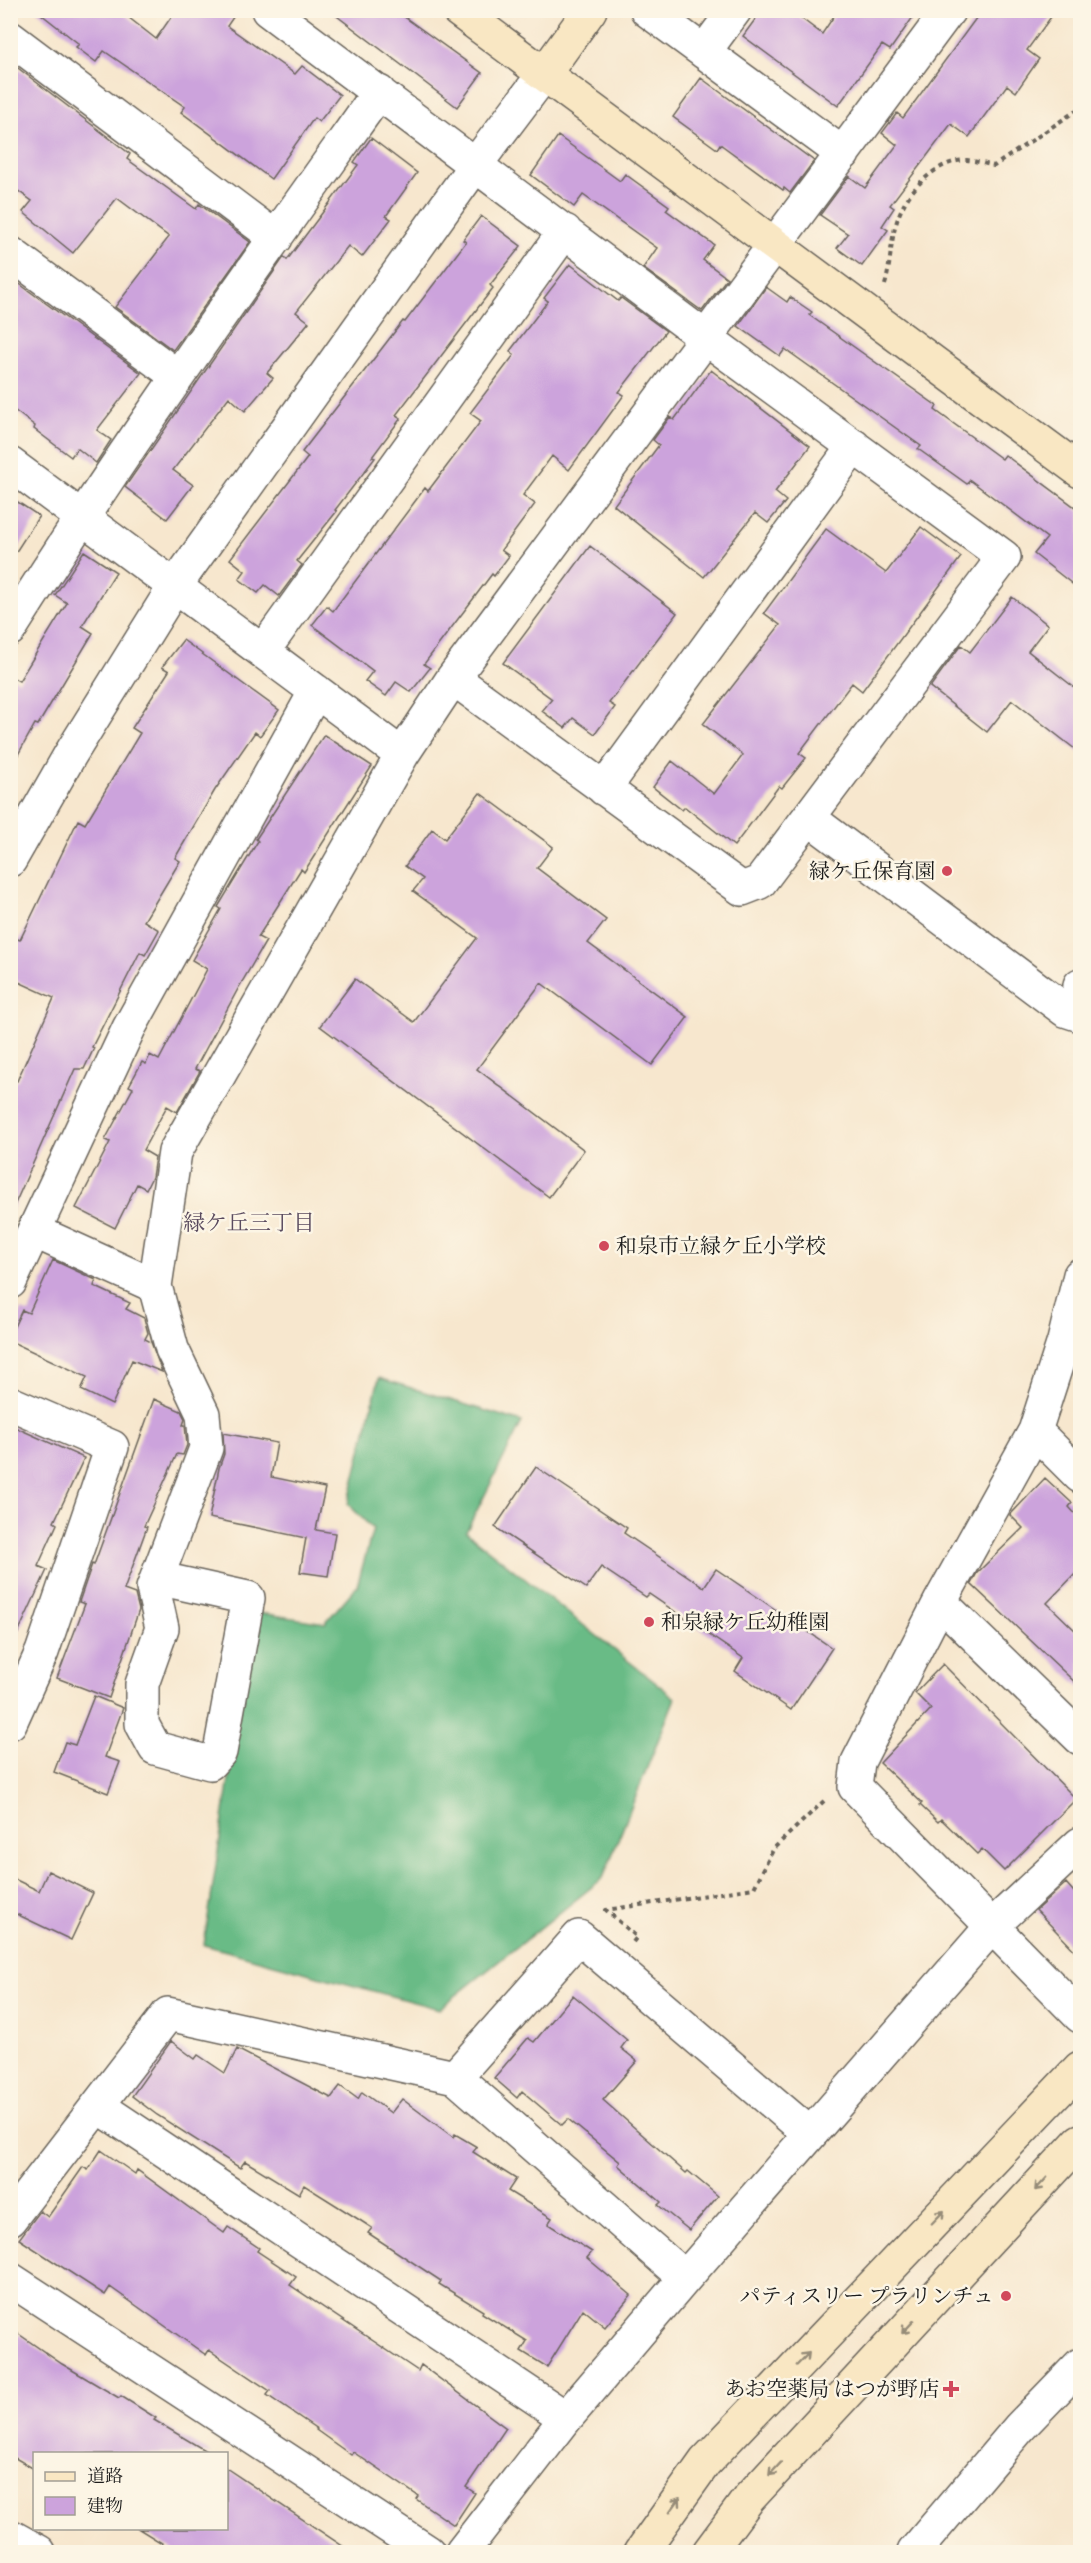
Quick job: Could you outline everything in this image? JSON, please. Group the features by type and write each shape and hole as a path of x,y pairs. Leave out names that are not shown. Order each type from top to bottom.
{"street":[{"path":"268,10 706,338 1004,557 810,819 760,882 742,889 453,678"},
{"path":"458,10 1080,471"},
{"path":"13,850 175,586 476,164 590,10"},
{"path":"647,10 843,154"},
{"path":"704,51 735,10"},
{"path":"157,1578 248,1598 220,1752 210,1763 155,1748 142,1724 142,1684 162,1628 153,1588 206,1448 203,1414 172,1349 154,1286 175,1152 402,755 453,678 949,10"},
{"path":"10,38 276,238"},
{"path":"10,629 81,516 177,376 380,92"},
{"path":"263,651 565,231"},
{"path":"10,253 177,376"},
{"path":"604,789 854,446"},
{"path":"10,464 402,755"},
{"path":"10,1282 129,1028 316,691"},
{"path":"810,819 1065,1010 1080,1005"},
{"path":"34,1231 154,1286"},
{"path":"1080,1275 1064,1341 1035,1431 940,1602 858,1762 855,1787 1080,2016"},
{"path":"10,1403 112,1447 42,1652 10,1723"},
{"path":"1035,1431 1080,1476"},
{"path":"940,1602 1080,1738"},
{"path":"462,2553 566,2418 810,2134 993,1925 1080,1844"},
{"path":"455,2077 579,1937 810,2134"},
{"path":"10,2219 168,2014 455,2077 685,2278"},
{"path":"641,2553 705,2462 1080,2068"},
{"path":"98,2106 566,2418"},
{"path":"709,2553 748,2498 1080,2141"},
{"path":"10,2279 428,2553"},
{"path":"914,2553 1020,2427 1080,2365"},
{"path":"10,2536 39,2553"}],"path":[{"path":"868,315 882,295 889,271 897,221 904,203 918,185 934,171 966,160 994,166 1080,108"},
{"path":"627,1950 638,1937 606,1910 754,1888 774,1848 832,1793 855,1787"}],"green space":[{"path":"379,1378 522,1422 466,1532 675,1698 603,1878 439,2009 204,1945 254,1612 325,1623 357,1586 373,1529 348,1504"}],"building":[{"path":"36,10 119,10 156,39 176,10 238,10 227,26 295,74 302,66 340,95 319,122 314,118 271,179 181,112 185,107 104,51 96,62 76,47 79,44"},
{"path":"329,10 396,11 482,73 457,107"},
{"path":"762,10 790,10 822,34 838,10 918,10 890,50 882,45 838,106 743,36"},
{"path":"982,10 1056,10 1027,50 1039,59 1016,92 1007,85 969,137 951,124 890,205 894,208 882,226 888,230 862,266 837,248 848,234 820,215 849,176 865,188 897,145 882,133 897,113 903,118"},
{"path":"10,62 130,154 127,159 196,209 199,204 250,242 173,350 115,307 169,237 117,198 73,253 23,212 32,201 10,185"},
{"path":"701,78 814,161 790,193 720,144 717,149 673,117"},
{"path":"558,136 620,181 625,174 669,206 666,210 714,245 703,260 727,278 702,311 643,268 657,248 583,195 574,207 531,175"},
{"path":"371,138 417,173 386,216 391,219 362,257 348,246 296,312 309,322 267,373 273,378 245,411 229,397 173,470 193,485 167,519 125,487 284,257 287,260 358,165 354,162"},
{"path":"481,216 521,246 490,285 493,288 396,415 401,418 372,457 375,458 335,510 337,511 297,561 302,565 279,596 265,585 258,593 239,579 245,571 230,559 308,457 302,452 466,242 463,240"},
{"path":"570,264 618,301 621,298 666,331 619,392 624,395 569,470 552,456 523,495 535,504 501,550 509,556 494,576 492,574 424,664 430,668 411,692 396,682 386,696 365,681 373,671 312,625 327,606 333,611 425,488 428,491 481,421 470,413 514,355 510,351 548,301 544,298"},
{"path":"10,277 141,373 97,430 111,440 96,463 77,448 71,457 34,429 35,426 10,407"},
{"path":"766,287 787,302 790,297 812,312 809,315 937,406 935,410 1002,459 1005,455 1080,511 1080,590 1034,554 1047,538 970,480 967,484 918,449 921,446 785,349 780,356 738,326"},
{"path":"711,370 810,446 775,492 786,501 768,523 755,513 704,577 614,505 659,445 653,440 670,417 674,420"},
{"path":"10,497 39,516 10,561"},
{"path":"921,527 961,557 862,691 852,683 799,753 806,758 782,788 779,786 734,846 685,807 682,810 653,787 672,761 714,794 743,755 703,724 780,625 764,613 826,529 886,573"},
{"path":"590,546 677,613 609,703 615,707 595,734 573,718 565,728 542,711 552,699 503,663"},
{"path":"84,551 116,572 82,626 93,633 38,725 35,724 10,769 10,676 19,681 67,603 55,595"},
{"path":"1012,597 1048,625 1028,651 1080,692 1080,753 1012,700 987,732 930,687 961,645 970,652"},
{"path":"183,640 279,710 260,736 255,732 215,790 175,858 180,861 144,921 159,930 145,955 140,952 92,1047 94,1048 84,1069 75,1069 10,1215 10,1078 17,1081 54,998 10,978 10,936 20,940 78,820 85,824 140,733 132,728 169,671 162,667"},
{"path":"324,735 372,766 304,872 301,869 258,937 266,941 195,1069 200,1071 177,1112 167,1106 143,1150 155,1157 152,1177 146,1189 137,1184 115,1228 76,1208 110,1142 105,1140 133,1088 129,1086 142,1062 146,1064 150,1055 159,1060 207,969 192,960 221,909 218,907 258,841 256,839"},
{"path":"480,793 553,847 537,868 606,920 588,943 688,1017 652,1065 541,983 477,1069 584,1150 549,1197 320,1026 355,979 414,1022 477,938 413,891 423,879 405,866 432,829 445,839"},
{"path":"53,1260 96,1280 94,1286 130,1303 126,1309 144,1318 148,1333 145,1339 151,1342 162,1372 132,1360 112,1405 81,1390 87,1377 10,1341 10,1335 22,1310 29,1313"},
{"path":"154,1399 181,1411 185,1419 183,1425 185,1425 187,1445 183,1455 177,1454 144,1526 147,1527 124,1590 135,1594 139,1610 109,1698 57,1678 85,1604 79,1602 92,1564 94,1565"},
{"path":"10,1425 84,1458 54,1522 57,1524 38,1566 47,1570 10,1650"},
{"path":"223,1433 277,1443 271,1477 325,1488 316,1530 335,1533 328,1576 300,1572 306,1538 209,1518 224,1454"},
{"path":"536,1467 627,1528 624,1533 704,1587 716,1569 832,1648 791,1710 735,1671 743,1658 649,1594 646,1597 601,1567 586,1588 495,1527"},
{"path":"1045,1478 1072,1503 1069,1507 1080,1519 1080,1569 1047,1603 1080,1635 1080,1687 971,1584 977,1573 1023,1528 1010,1515"},
{"path":"943,1664 1076,1799 1004,1871 982,1849 977,1854 941,1819 938,1822 920,1805 922,1803 880,1763 931,1709 915,1693"},
{"path":"94,1696 123,1708 105,1757 120,1762 108,1793 54,1772 65,1742 75,1745"},
{"path":"48,1871 93,1893 71,1940 10,1911 10,1877 39,1891"},
{"path":"1066,1883 1080,1899 1080,1956 1036,1910"},
{"path":"573,1995 627,2040 621,2048 637,2061 603,2100 686,2173 688,2171 718,2196 689,2230 658,2205 661,2202 618,2165 620,2162 568,2119 562,2125 522,2091 517,2098 494,2078 528,2038 534,2042"},
{"path":"171,2041 195,2059 198,2055 225,2073 237,2049 331,2098 340,2086 358,2099 362,2092 391,2113 402,2099 453,2137 455,2134 477,2147 473,2152 516,2179 508,2191 552,2218 548,2224 592,2252 587,2258 631,2295 605,2327 583,2309 547,2367 521,2351 527,2341 439,2284 441,2281 368,2233 372,2228 304,2185 299,2194 245,2161 240,2168 157,2115 132,2096"},
{"path":"101,2150 135,2174 137,2170 224,2233 228,2227 259,2248 257,2251 296,2277 290,2285 418,2371 421,2365 506,2428 466,2487 475,2493 454,2525 416,2499 418,2496 353,2452 351,2455 267,2395 270,2391 209,2350 206,2355 110,2287 105,2295 19,2239 40,2211 48,2217 83,2167 88,2170"},
{"path":"10,2328 62,2364 119,2398 121,2396 156,2418 154,2420 208,2452 33,2452 33,2468 10,2455"},
{"path":"228,2469 353,2553 178,2553 141,2530 228,2530"}],"place":[{"name":"緑ケ丘保育園","path":"947,871"},
{"name":"和泉市立緑ケ丘小学校","path":"604,1246"},
{"name":"和泉緑ケ丘幼稚園","path":"649,1622"},
{"name":"パティスリー プラリンチュ","path":"1006,2296"},
{"name":"あお空薬局 はつが野店","path":"951,2389"}],"district":[{"name":"緑ケ丘三丁目","path":"249,1222"}]}
